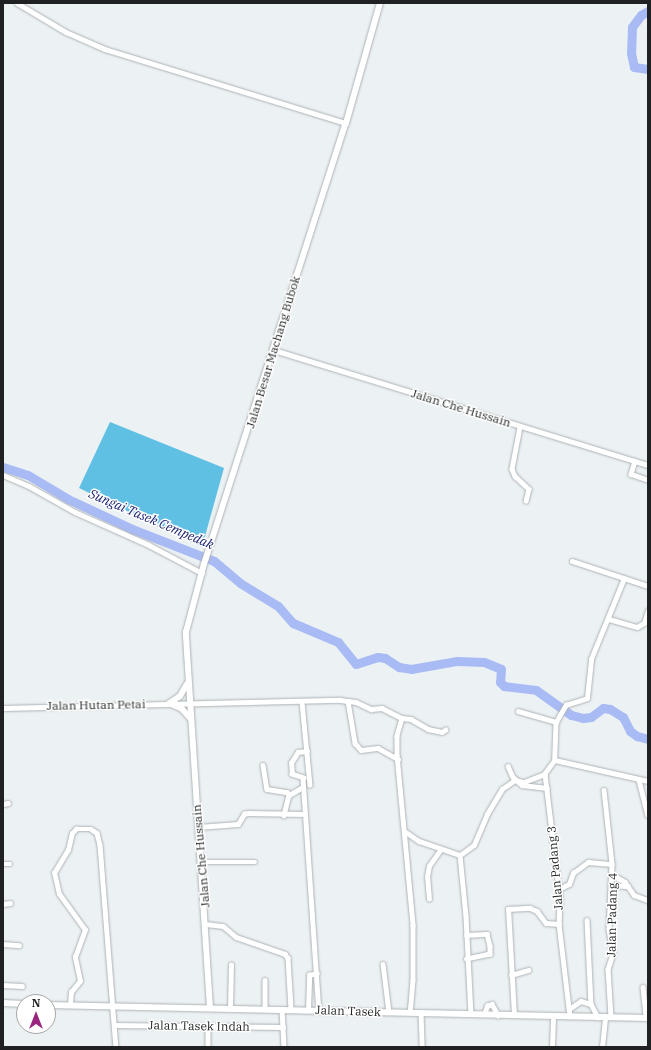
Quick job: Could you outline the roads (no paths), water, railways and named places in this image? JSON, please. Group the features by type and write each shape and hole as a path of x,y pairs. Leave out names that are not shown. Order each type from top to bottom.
{"main road":[{"name":"Jalan Besar Machang Bubok","path":"189,703 186,632 204,564 346,123 380,3"},
{"path":"188,683 180,696 170,704 182,709 191,719"},
{"name":"Jalan Che Hussain","path":"189,703 202,862 210,1008"},
{"path":"3,1003 16,1004"},
{"name":"Jalan Tasek","path":"56,1005 647,1018"}],"street":[{"path":"17,3 66,32 105,49 346,123"},
{"name":"Jalan Che Hussain","path":"274,350 520,427 648,465"},
{"path":"520,427 512,469 515,476 529,489 526,501"},
{"path":"636,461 631,474 648,480"},
{"path":"3,476 29,486 76,512 149,544 202,573"},
{"path":"572,561 648,586"},
{"path":"460,856 474,845 498,793 515,780 524,782 545,774 555,760 556,722 561,711 566,705 587,698 591,659 609,619 624,578"},
{"path":"609,619 637,627 644,622 648,611"},
{"path":"348,701 355,743 361,750 378,748 398,759"},
{"name":"Jalan Hutan Petai","path":"3,708 189,703 348,701 372,709 389,710 402,718 411,719 428,729 442,732 446,730"},
{"path":"302,702 306,751 305,778 303,787 304,814 319,1010"},
{"path":"518,711 556,722"},
{"path":"402,718 397,736 413,925 413,980 410,1012"},
{"path":"306,751 298,752 291,763 292,774 305,778 310,785"},
{"path":"555,760 648,781"},
{"path":"263,765 268,789 287,792 289,795"},
{"path":"508,766 515,780 529,787 547,788"},
{"name":"Jalan Padang 3","path":"545,774 559,889 559,924 570,1016"},
{"path":"639,780 648,815"},
{"path":"284,815 289,795 303,787"},
{"name":"Jalan Padang 4","path":"602,1047 608,1017 608,969 613,954 609,929 613,875 604,790"},
{"path":"644,796 648,801"},
{"path":"198,827 238,824 244,814 248,813 284,815 304,814"},
{"path":"70,1005 71,992 80,981 75,957 85,930 59,894 54,873 68,850 72,833 76,829 91,829 97,833 100,845 116,1047"},
{"path":"406,832 419,841 440,850 460,856"},
{"path":"429,899 427,877 429,866 440,850"},
{"path":"460,856 471,1014"},
{"path":"202,862 255,862"},
{"path":"559,889 569,884 573,873 588,862 612,864"},
{"path":"3,864 10,864"},
{"path":"613,875 628,886 634,895 648,900"},
{"path":"612,885 628,886"},
{"path":"3,904 10,903"},
{"path":"514,1015 508,909 530,908 537,911 546,923 559,924"},
{"path":"586,920 591,1004 598,1017"},
{"path":"206,924 223,926 236,937 285,954 288,958 291,1009"},
{"path":"466,935 488,934 490,946 490,954 467,959"},
{"path":"3,944 19,945"},
{"path":"383,964 389,1012"},
{"path":"230,1008 231,966"},
{"path":"511,975 528,970"},
{"path":"308,1010 309,976 317,972"},
{"path":"265,980 265,1009"},
{"path":"3,985 22,986"},
{"path":"643,987 647,1018"},
{"path":"569,1009 582,1001 591,1004"},
{"path":"484,1014 487,1006 492,1004 498,1015"},
{"path":"282,1009 284,1047"},
{"path":"421,1012 423,1047"},
{"path":"552,1047 553,1016"},
{"name":"Jalan Tasek Indah","path":"114,1026 283,1027"},
{"path":"208,1026 208,1047"}],"waterway":[{"path":"648,11 641,15 632,27 631,53 634,67 648,69"},
{"name":"Sungai Tasek Cempedak","path":"3,467 28,475 68,499 132,529 214,561 240,583 278,606 293,623 338,642 356,664 378,657 385,658 399,667 411,669 457,661 484,662 501,669 500,682 504,686 536,690 571,715 583,718 591,717 603,708 610,709 623,717 630,731 637,736 648,739"}]}
